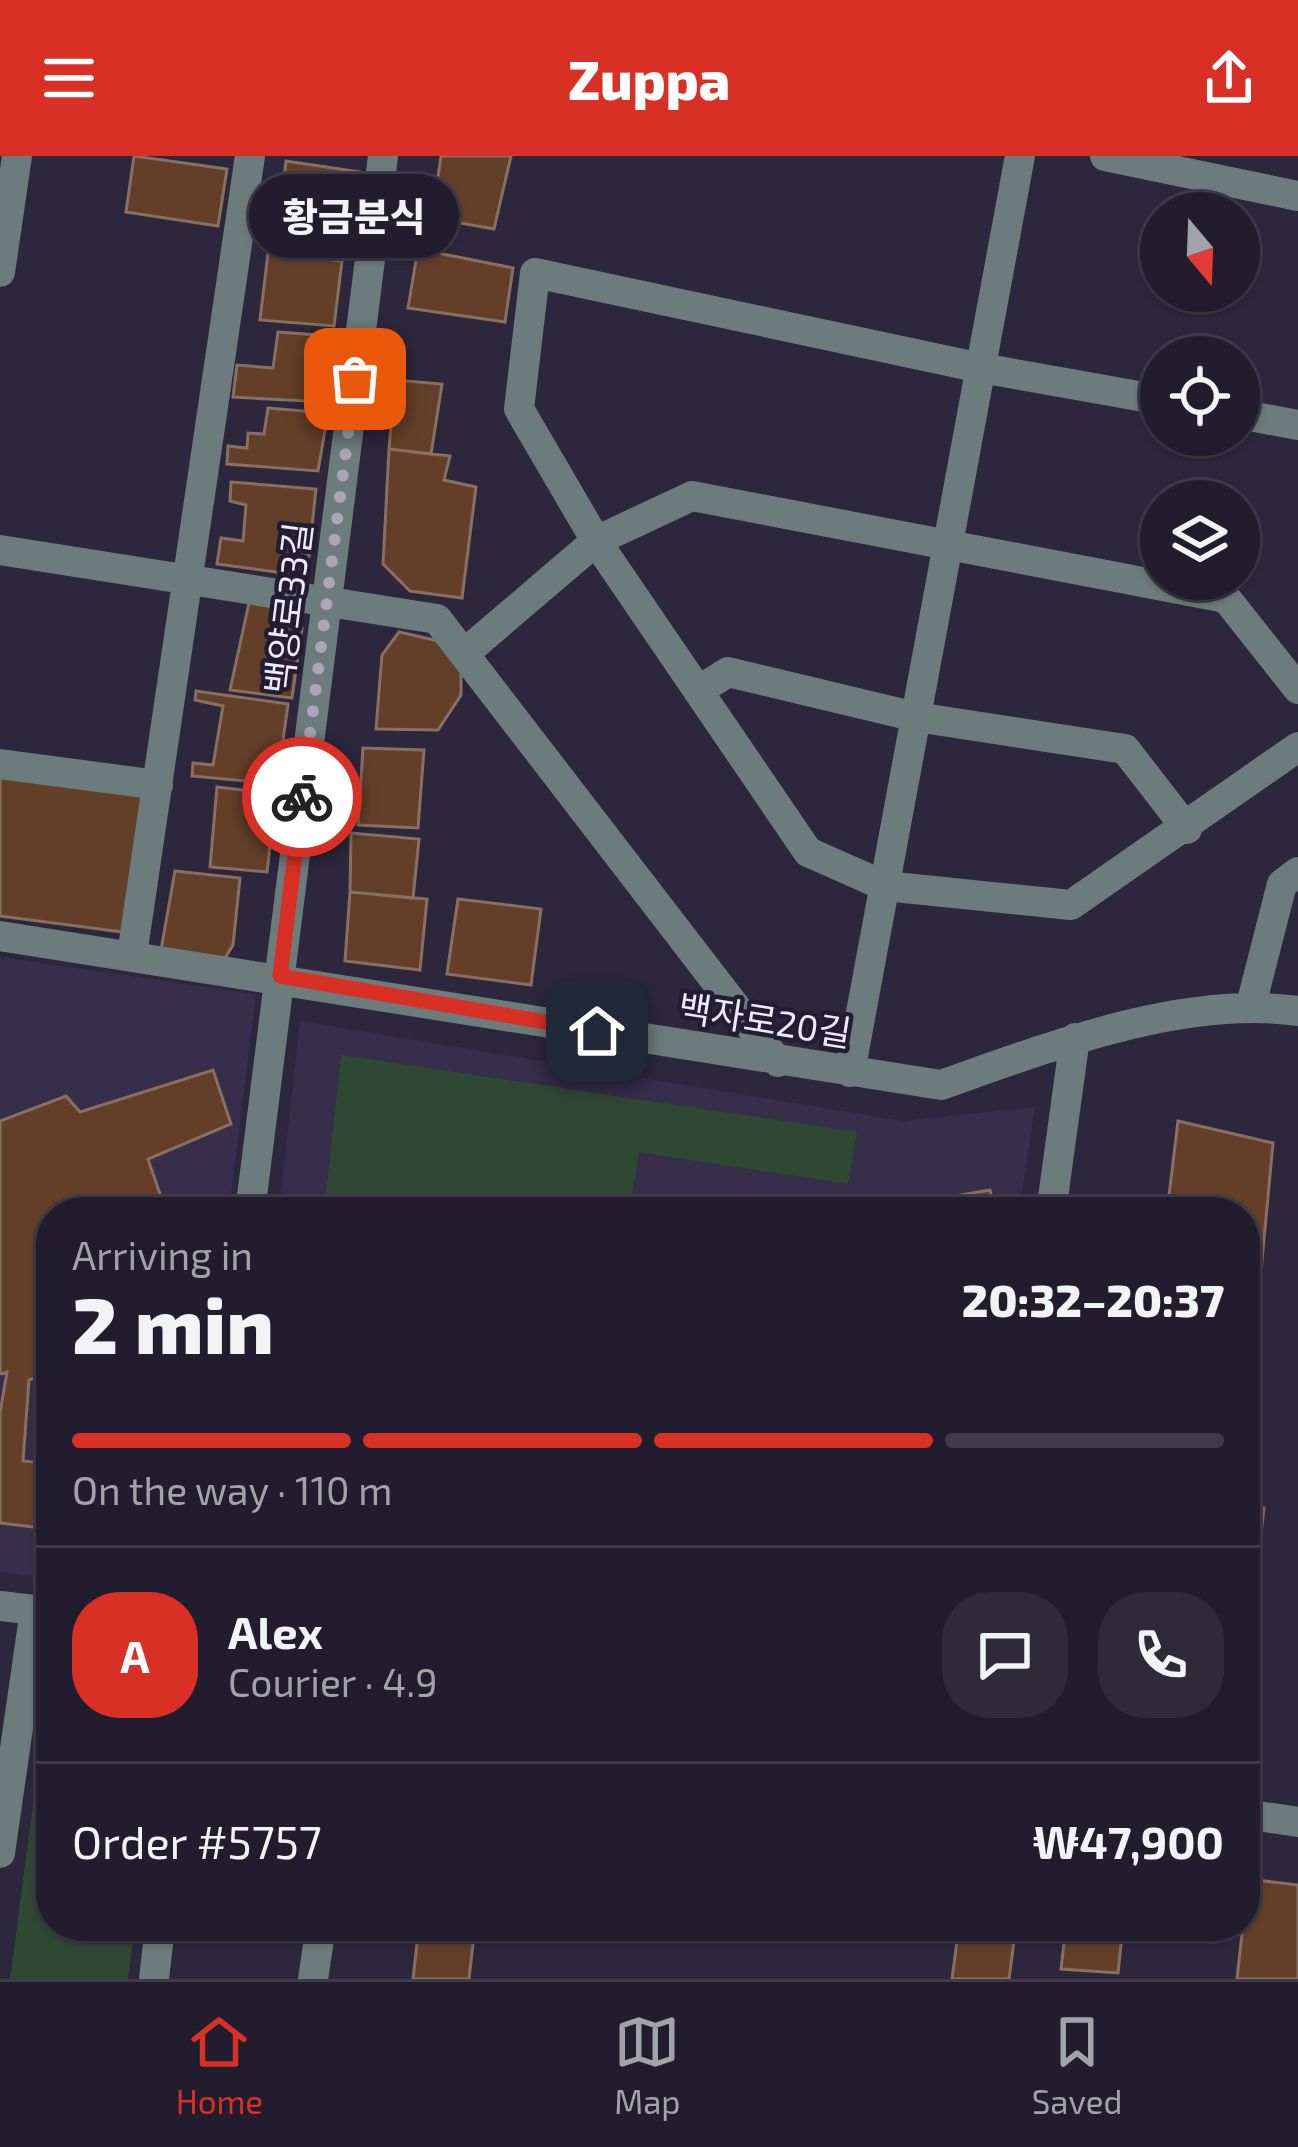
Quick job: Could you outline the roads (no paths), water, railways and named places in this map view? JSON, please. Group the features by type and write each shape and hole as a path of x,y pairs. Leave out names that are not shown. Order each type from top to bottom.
{"street":[{"path":"0,272 17,156"},
{"path":"132,955 250,156"},
{"name":"백양로33길","path":"252,1197 383,156"},
{"path":"850,1072 1020,156"},
{"path":"1105,156 1298,196"},
{"path":"1140,396 981,368 535,273 519,409 596,541 808,852 885,886 1071,904 1187,829 1298,747"},
{"path":"1260,418 1298,425"},
{"path":"466,652 596,541 692,496 1226,598 1298,689"},
{"path":"0,550 437,619 778,1062"},
{"path":"698,691 728,672 916,717 1125,749 1187,829"},
{"path":"0,764 158,785"},
{"path":"1251,1005 1282,884 1298,872"},
{"name":"백자로20길","path":"0,936 280,976 778,1062 941,1085 1075,1038 1251,1005 1298,1012"},
{"path":"1053,1197 1075,1038"},
{"path":"0,1606 36,1610"},
{"path":"0,1853 36,1650"},
{"path":"1260,1816 1298,1822"},
{"path":"154,1979 158,1941"},
{"path":"313,1979 319,1941"}],"place":[{"name":"황금분식","path":"355,379"}]}
